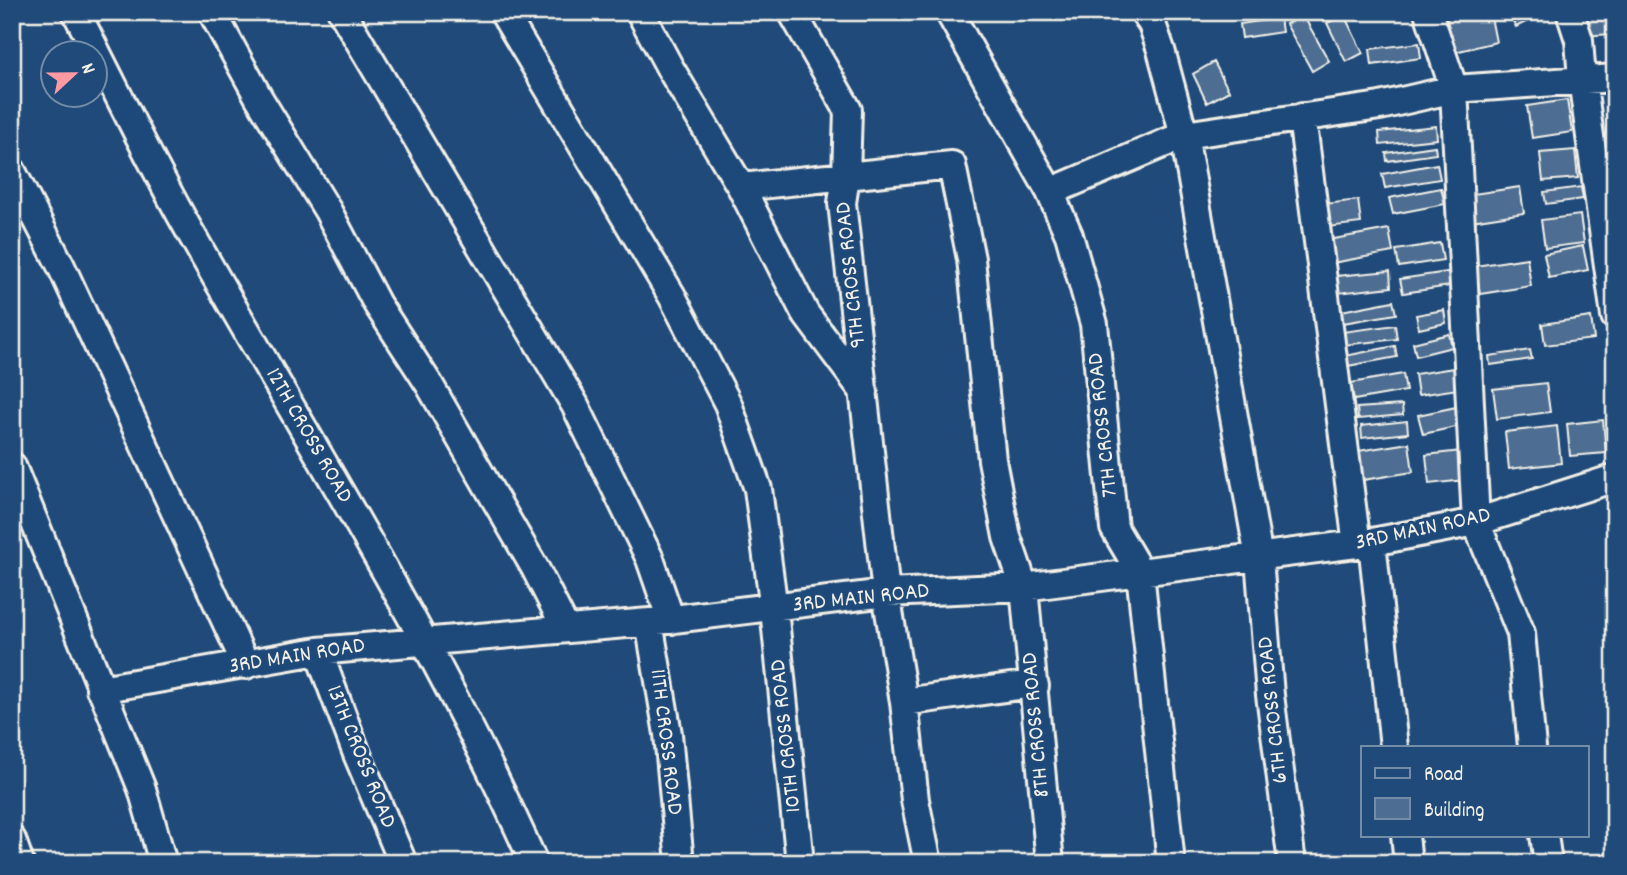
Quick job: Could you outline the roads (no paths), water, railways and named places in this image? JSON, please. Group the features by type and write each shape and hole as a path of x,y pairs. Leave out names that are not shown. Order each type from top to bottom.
{"street":[{"name":"12TH CROSS ROAD","path":"76,12 191,234 426,640 534,863"},
{"path":"212,12 258,98 328,211 377,304 429,384 498,502 566,629"},
{"name":"11TH CROSS ROAD","path":"342,12 575,405 650,559 660,621 680,863"},
{"name":"10TH CROSS ROAD","path":"503,12 672,296 728,404 758,489 774,609 800,863"},
{"path":"640,12 741,187 805,313 864,393"},
{"path":"741,187 846,176 848,110 792,12"},
{"name":"7TH CROSS ROAD","path":"949,12 1050,192 1069,235 1094,324 1114,528 1140,572 1171,863"},
{"name":"6TH CROSS ROAD","path":"1144,12 1152,24 1161,50 1184,135 1258,558 1270,695 1292,863"},
{"path":"1428,12 1454,89 1476,522 1521,633 1532,746"},
{"path":"1570,12 1579,40 1615,316"},
{"path":"1050,192 1184,135 1380,106 1454,89 1615,78"},
{"path":"1302,117 1394,746"},
{"name":"9TH CROSS ROAD","path":"929,863 915,800 904,702 886,593 842,204 846,176 951,165 971,259 992,460 1007,537 1024,587"},
{"path":"12,171 61,266 246,665"},
{"path":"12,466 142,789 163,863"},
{"name":"3RD MAIN ROAD","path":"100,689 318,651 660,621 774,609 886,593 1024,587 1258,558 1365,543 1476,522 1615,478"},
{"name":"8TH CROSS ROAD","path":"1024,587 1050,863"},
{"name":"13TH CROSS ROAD","path":"318,651 357,754 403,863"},
{"path":"904,702 1034,685"},
{"path":"1405,836 1408,863"},
{"path":"1544,836 1548,863"},
{"path":"12,840 20,863"}]}
